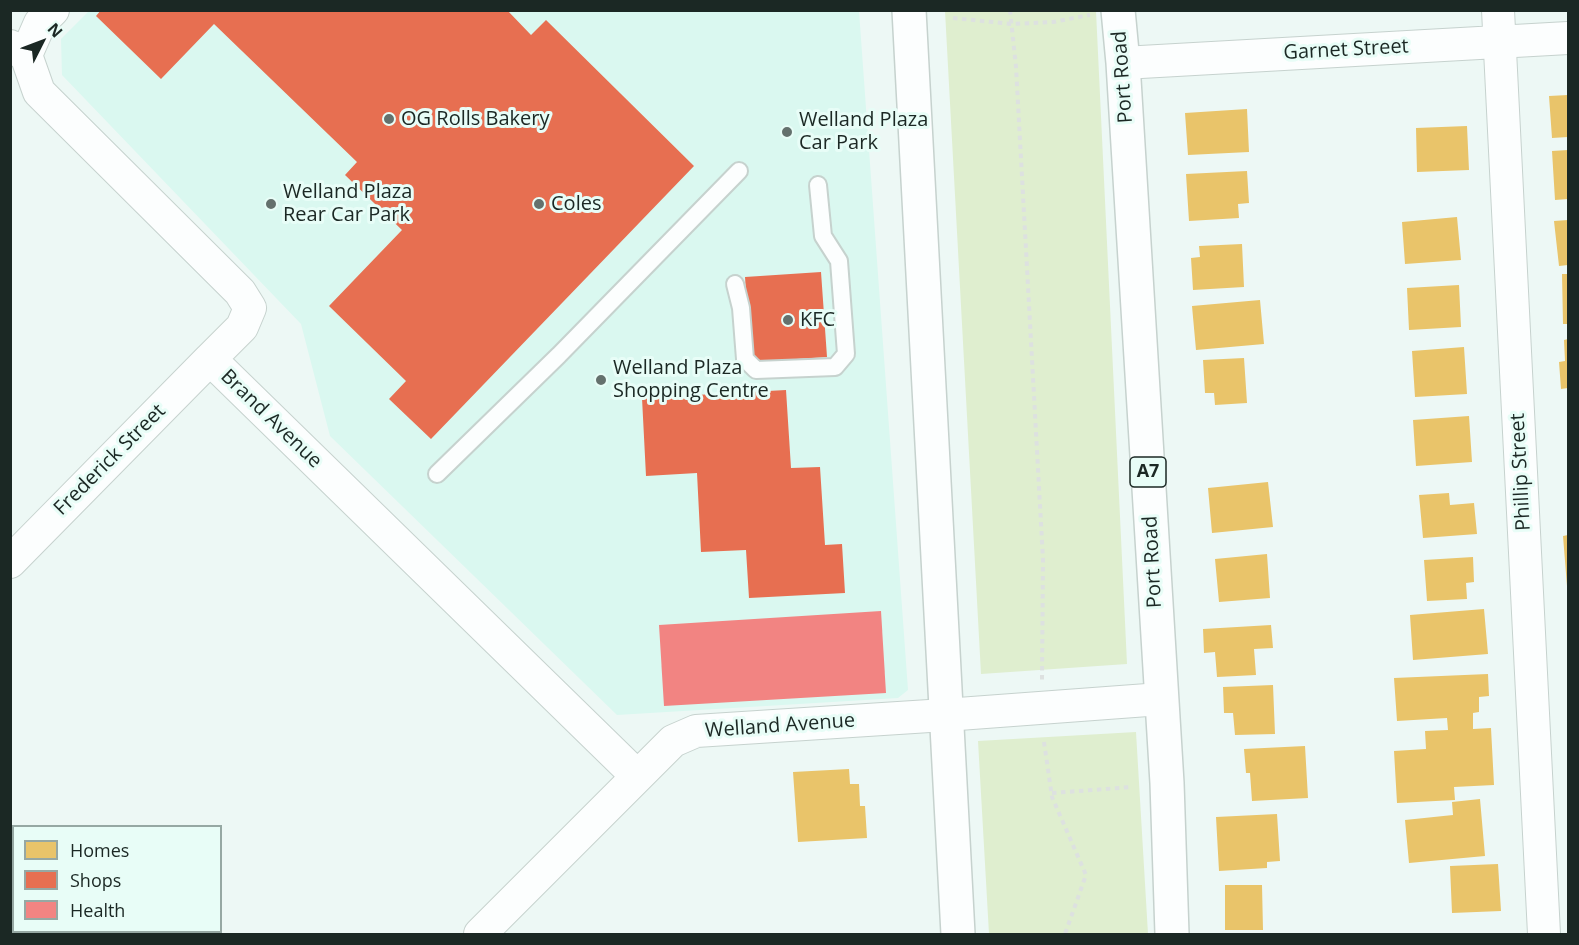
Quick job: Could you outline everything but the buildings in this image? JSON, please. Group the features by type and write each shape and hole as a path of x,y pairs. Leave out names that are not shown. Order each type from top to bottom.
{"highway":[{"path":"909,10 958,934"},
{"name":"Port Road","path":"1104,13 1123,63 1167,783 1172,934"}],"street":[{"path":"18,51 53,10"},
{"name":"Garnet Street","path":"1123,63 1499,26 1569,38"},
{"name":"Phillip Street","path":"1499,26 1544,934"},
{"name":"Brand Avenue","path":"18,51 39,92 240,292 250,308 242,327 210,359 636,776"},
{"name":"Frederick Street","path":"10,562 210,359"},
{"name":"Welland Avenue","path":"480,934 673,741 696,730 1161,699"}],"lane":[{"path":"437,474 559,355 740,171"},
{"path":"735,284 741,308 745,359 756,370 835,367 846,354 839,261 823,236 818,185"}],"path":[{"path":"1010,10 1016,67 1043,560 1042,682"},
{"path":"953,18 1012,24 1053,21 1104,13"},
{"path":"1044,742 1052,793 1086,875 1065,934"},
{"path":"1052,793 1132,787"}],"shaded area":[{"name":"Welland Plaza Shopping Centre","path":"90,10 859,11 908,690 898,698 617,715 330,436 301,324 62,75 61,39"},
{"path":"945,11 1096,11 1127,664 981,674"},
{"path":"1136,732 1148,934 989,934 978,741"}],"place":[{"name":"OG Rolls Bakery","path":"389,119"},
{"name":"Welland Plaza Car Park","path":"787,132"},
{"name":"Welland Plaza Rear Car Park","path":"271,204"},
{"name":"Coles","path":"539,204"},
{"name":"KFC","path":"788,320"},
{"name":"Welland Plaza Shopping Centre","path":"601,380"}]}
